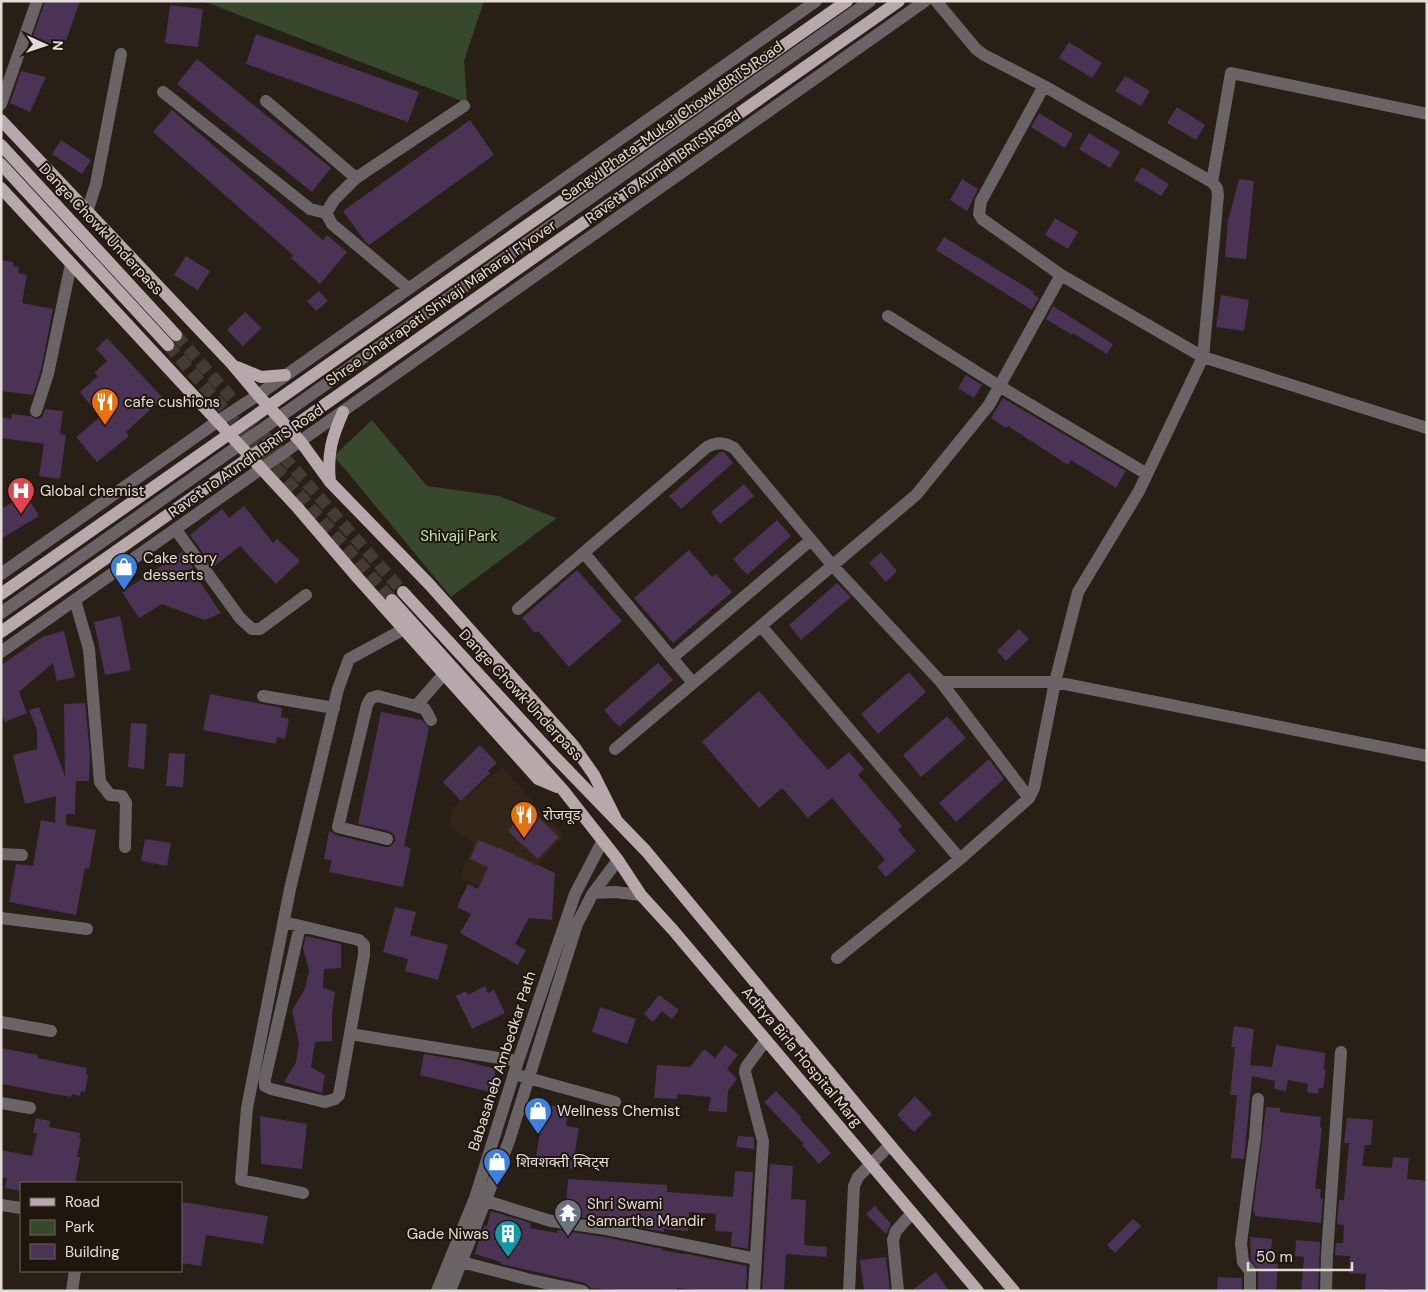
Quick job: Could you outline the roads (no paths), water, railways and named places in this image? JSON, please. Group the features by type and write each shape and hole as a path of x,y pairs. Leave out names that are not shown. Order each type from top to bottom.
{"main road":[{"name":"Shree Chatrapati Shivaji Maharaj Flyover","path":"1,594 847,1"},
{"name":"Shree Chatrapati Shivaji Maharaj Flyover","path":"1,632 899,1"},
{"path":"1,120 231,363 301,442 330,482 429,584 573,745 594,775 616,819"},
{"name":"Dange Chowk Underpass","path":"1,145 172,340 1,164"},
{"path":"2,191 262,469 538,779 563,790"},
{"path":"231,363 261,377 285,375"},
{"path":"330,482 330,450 333,434 343,412"},
{"name":"Dange Chowk Underpass","path":"403,592 555,757 646,851"},
{"name":"Dange Chowk Underpass","path":"392,600 563,790 602,842"},
{"name":"Aditya Birla Hospital Marg","path":"602,842 618,860 641,895 673,930 978,1291"},
{"name":"Aditya Birla Hospital Marg","path":"646,851 1014,1291"}],"street":[{"path":"1,104 36,1"},
{"path":"1,574 816,1"},
{"name":"Sangvi Phata-Mukai Chowk BRTS Road","path":"1,613 870,1"},
{"name":"Ravet To Aundh BRTS Road","path":"1,652 926,1"},
{"path":"837,958 960,859 1029,798 1034,788 1054,682 1078,592 1139,491 1203,357 1218,195 1217,188 1212,182 1044,86 984,55 976,49 936,1"},
{"path":"87,212 96,184 121,54"},
{"path":"1212,182 1231,73 1427,114"},
{"path":"1044,86 981,201 979,214 982,219 1061,275 1203,357 1427,428"},
{"path":"163,92 310,209 326,212"},
{"path":"266,102 356,178"},
{"path":"326,212 334,200 356,178 464,106"},
{"path":"326,212 332,224 408,288"},
{"path":"36,411 48,374 71,264"},
{"path":"615,749 916,495 984,412 1061,275"},
{"path":"888,316 999,386 1148,474"},
{"path":"518,609 707,448 716,443 726,443 734,448 833,566 942,682 1029,798"},
{"path":"176,530 240,618 252,628 260,629 306,595"},
{"path":"672,658 811,540"},
{"path":"584,553 693,683"},
{"path":"75,600 89,649 100,782 110,795 122,796 126,803 125,847"},
{"path":"761,626 960,859"},
{"path":"303,1193 241,1180 247,1108 284,922 334,708 349,659 404,630"},
{"path":"416,706 444,674"},
{"path":"942,682 1054,682 1427,756"},
{"path":"263,696 334,708"},
{"path":"387,839 338,827 367,705 371,698 378,696 425,708 432,720"},
{"name":"Babasaheb Ambedkar Path","path":"481,1200 518,1061 575,894 602,842"},
{"path":"1,854 22,855"},
{"name":"Babasaheb Ambedkar Path","path":"437,1291 456,1261 481,1200 509,1141 577,924 593,894 618,860"},
{"path":"593,894 615,892 641,895"},
{"path":"1,918 86,929"},
{"path":"284,922 359,940 364,945 364,955 339,1095 335,1099 325,1102 271,1090 265,1086 300,926"},
{"path":"1,1022 50,1031"},
{"path":"350,1034 518,1061"},
{"path":"754,1291 763,1141 745,1072 746,1067 766,1040"},
{"path":"1326,1291 1326,1255 1341,1052"},
{"path":"514,1075 615,1102"},
{"path":"1250,1291 1250,1271 1243,1262 1242,1243 1258,1099"},
{"path":"1,1103 30,1108"},
{"path":"849,1291 854,1186 858,1177 890,1145"},
{"path":"481,1200 551,1220 756,1259"},
{"path":"1,1205 20,1208"},
{"path":"898,1291 893,1240 896,1231 912,1213"},
{"path":"456,1261 583,1291"},
{"name":"Babasaheb Ambedkar Path","path":"450,1291 456,1261"},
{"path":"72,1291 75,1272"}],"tunnel":[{"path":"176,335 403,592"},
{"path":"168,345 392,600"}],"place":[{"name":"cafe cushions","path":"105,426"},
{"name":"Global chemist","path":"21,515"},
{"name":"Cake story desserts","path":"124,591"},
{"name":"रोजवूड","path":"524,839"},
{"name":"Wellness Chemist","path":"538,1135"},
{"name":"शिवशक्ती स्विट्स","path":"497,1186"},
{"name":"Shri Swami Samartha Mandir","path":"568,1237"},
{"name":"Gade Niwas","path":"508,1258"}],"park label":[{"name":"Shivaji Park","path":"459,536"}]}
